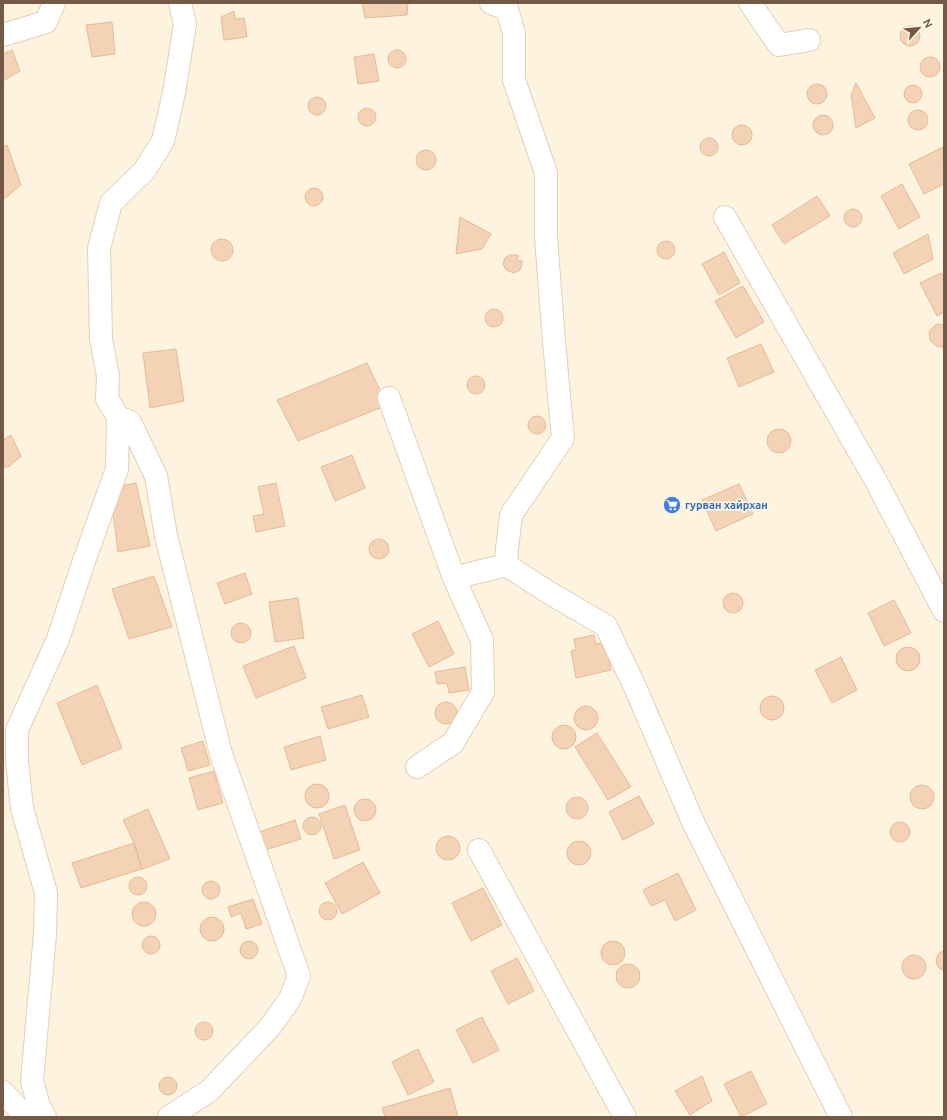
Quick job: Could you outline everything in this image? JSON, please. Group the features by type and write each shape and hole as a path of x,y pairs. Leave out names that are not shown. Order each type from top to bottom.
{"street":[{"path":"3,35 46,22 54,3"},
{"path":"169,1117 209,1091 270,1027 290,999 299,976 221,754 166,536 156,476 130,422 118,416 107,399 108,376 101,339 99,248 112,203 144,171 163,141 174,93 185,24 180,3"},
{"path":"491,3 507,9 514,33 514,80 546,173 546,236 563,438 511,515 506,565"},
{"path":"750,3 778,44 809,40"},
{"path":"725,217 876,480 944,611"},
{"path":"389,398 454,578 482,640 483,692 453,743 417,767"},
{"path":"45,1117 39,1106 32,1082 45,934 46,893 22,808 17,761 17,730 58,639 117,469 118,416"},
{"path":"454,578 506,565 606,626 636,687 693,822 841,1117"},
{"path":"479,850 625,1117"},
{"path":"3,1092 26,1117"}],"building":[{"path":"362,3 408,3 407,15 365,18"},
{"path":"234,11 235,19 244,18 247,37 224,40 221,17"},
{"path":"112,22 115,54 92,57 86,25"},
{"path":"906,26 914,26 920,32 920,40 914,46 906,46 900,40 900,32"},
{"path":"12,50 20,71 3,81 3,54"},
{"path":"393,50 401,50 406,55 404,66 401,68 393,68 388,63 388,55"},
{"path":"374,54 379,81 358,84 354,57"},
{"path":"926,57 934,57 940,63 940,71 934,77 926,77 920,71 920,63"},
{"path":"856,83 875,118 856,128 851,95"},
{"path":"813,84 821,84 827,90 827,98 821,104 813,104 807,98 807,90"},
{"path":"909,85 917,85 922,90 920,101 917,103 909,103 904,98 904,90"},
{"path":"317,97 323,100 326,106 323,112 317,115 311,112 308,106 311,100"},
{"path":"363,108 371,108 376,113 374,124 371,126 363,126 358,121 358,113"},
{"path":"914,110 922,110 928,116 928,124 922,130 914,130 908,124 908,116"},
{"path":"819,115 827,115 833,121 833,129 827,135 819,135 813,129 813,121"},
{"path":"738,125 746,125 752,131 752,139 746,145 738,145 732,139 732,131"},
{"path":"705,138 713,138 718,143 716,154 713,156 705,156 700,151 700,143"},
{"path":"7,145 21,185 3,200 3,147"},
{"path":"943,147 944,184 924,194 909,164"},
{"path":"426,150 433,153 436,160 433,167 426,170 419,167 416,160 419,153"},
{"path":"902,184 920,217 899,229 881,196"},
{"path":"314,188 320,191 323,197 320,203 314,206 308,203 305,197 308,191"},
{"path":"817,196 830,216 784,244 772,225"},
{"path":"849,209 857,209 862,214 860,225 857,227 849,227 844,222 844,214"},
{"path":"460,217 491,234 482,249 456,254"},
{"path":"928,234 933,259 904,274 893,253"},
{"path":"222,239 230,242 233,250 230,258 222,261 214,258 211,250 214,242"},
{"path":"662,241 670,241 675,246 673,257 670,259 662,259 657,254 657,246"},
{"path":"724,252 740,283 719,295 702,264"},
{"path":"510,255 519,256 516,260 522,261 520,270 514,273 506,270 503,264 505,258"},
{"path":"941,273 944,278 944,312 937,316 920,283"},
{"path":"743,286 764,322 736,338 715,301"},
{"path":"490,309 498,309 503,314 501,325 498,327 490,327 485,322 485,314"},
{"path":"938,324 944,325 943,347 936,346 930,340 929,332"},
{"path":"761,344 774,372 739,387 727,358"},
{"path":"176,349 184,401 150,408 143,353"},
{"path":"367,363 387,405 298,441 277,400"},
{"path":"472,376 480,376 485,381 483,392 480,394 472,394 467,389 467,381"},
{"path":"533,416 541,416 546,421 544,432 541,434 533,434 528,429 528,421"},
{"path":"779,429 787,433 791,441 787,449 779,453 771,449 767,441 771,433"},
{"path":"11,435 21,456 10,466 3,468 3,440"},
{"path":"352,455 365,488 335,501 321,467"},
{"path":"136,483 150,546 118,552 110,488"},
{"path":"276,483 285,526 256,532 253,516 264,514 258,487"},
{"path":"739,484 753,514 716,531 702,500"},
{"path":"379,539 386,542 389,549 386,556 379,559 372,556 369,549 372,542"},
{"path":"245,573 252,594 225,604 217,583"},
{"path":"154,576 172,627 129,639 112,589"},
{"path":"729,593 737,593 743,599 743,607 737,613 729,613 723,607 723,599"},
{"path":"298,598 304,638 275,642 269,602"},
{"path":"894,600 911,633 884,646 868,613"},
{"path":"438,621 454,654 429,667 412,634"},
{"path":"241,623 248,626 251,633 248,640 241,643 234,640 231,633 234,626"},
{"path":"594,635 596,644 605,642 611,670 576,678 571,651 576,649 574,639"},
{"path":"294,646 306,678 256,698 243,666"},
{"path":"908,647 916,651 920,659 916,667 908,671 900,667 896,659 900,651"},
{"path":"841,657 857,690 832,703 815,670"},
{"path":"465,667 469,690 449,693 447,683 437,684 435,672"},
{"path":"97,685 122,748 82,765 57,703"},
{"path":"362,695 369,717 328,729 321,707"},
{"path":"772,696 780,700 784,708 780,716 772,720 764,716 760,708 764,700"},
{"path":"442,702 450,702 457,709 457,717 450,724 442,724 435,717 435,709"},
{"path":"586,706 594,710 598,718 594,726 586,730 578,726 574,718 578,710"},
{"path":"564,725 572,729 576,737 572,745 564,749 556,745 552,737 556,729"},
{"path":"597,733 631,787 608,800 575,747"},
{"path":"320,736 326,760 291,770 284,747"},
{"path":"203,741 210,765 188,771 181,748"},
{"path":"214,771 223,803 198,810 189,778"},
{"path":"317,784 325,788 329,796 325,804 317,808 309,804 305,796 309,788"},
{"path":"922,785 930,789 934,797 930,805 922,809 914,805 910,797 914,789"},
{"path":"639,796 654,824 623,840 609,812"},
{"path":"573,797 581,797 588,804 588,812 581,819 573,819 566,812 566,804"},
{"path":"361,799 369,799 376,806 376,814 369,821 361,821 354,814 354,806"},
{"path":"345,805 360,850 334,859 319,814"},
{"path":"148,809 170,859 142,869 134,843 123,820"},
{"path":"312,817 318,820 321,826 318,832 312,835 306,832 303,826 306,820"},
{"path":"295,820 301,839 265,850 259,832"},
{"path":"896,822 904,822 910,828 910,836 904,842 896,842 890,836 890,828"},
{"path":"448,836 456,840 460,848 456,856 448,860 440,856 436,848 440,840"},
{"path":"579,841 587,845 591,853 587,861 579,865 571,861 567,853 571,845"},
{"path":"134,843 142,869 81,888 72,863"},
{"path":"363,862 380,893 342,914 325,883"},
{"path":"678,873 696,910 675,921 665,900 651,906 643,890"},
{"path":"138,877 144,880 147,886 144,892 138,895 132,892 129,886 132,880"},
{"path":"211,881 217,884 220,890 217,896 211,899 205,896 202,890 205,884"},
{"path":"483,888 502,925 471,941 452,903"},
{"path":"253,899 262,924 246,929 241,913 231,917 228,907"},
{"path":"144,902 152,906 156,914 152,922 144,926 136,922 132,914 136,906"},
{"path":"328,902 334,905 337,911 334,917 328,920 322,917 319,911 322,905"},
{"path":"212,917 220,921 224,929 220,937 212,941 204,937 200,929 204,921"},
{"path":"151,936 157,939 160,945 157,951 151,954 145,951 142,945 145,939"},
{"path":"249,941 255,944 258,950 255,956 249,959 243,956 240,950 243,944"},
{"path":"613,941 621,945 625,953 621,961 613,965 605,961 601,953 605,945"},
{"path":"943,951 944,971 938,967 936,961 938,954"},
{"path":"914,955 922,959 926,967 922,975 914,979 906,975 902,967 906,959"},
{"path":"517,958 534,991 508,1004 491,971"},
{"path":"628,964 636,968 640,976 636,984 628,988 620,984 616,976 620,968"},
{"path":"482,1017 499,1050 473,1063 456,1030"},
{"path":"204,1022 210,1025 213,1031 210,1037 204,1040 198,1037 195,1031 198,1025"},
{"path":"418,1049 434,1082 408,1095 392,1062"},
{"path":"751,1071 767,1104 741,1117 724,1084"},
{"path":"702,1076 712,1101 690,1115 675,1091"},
{"path":"168,1077 174,1080 177,1086 174,1092 168,1095 162,1092 159,1086 162,1080"},
{"path":"450,1088 458,1117 385,1117 382,1108"}],"place":[{"name":"гурван хайрхан","path":"672,505"}]}
